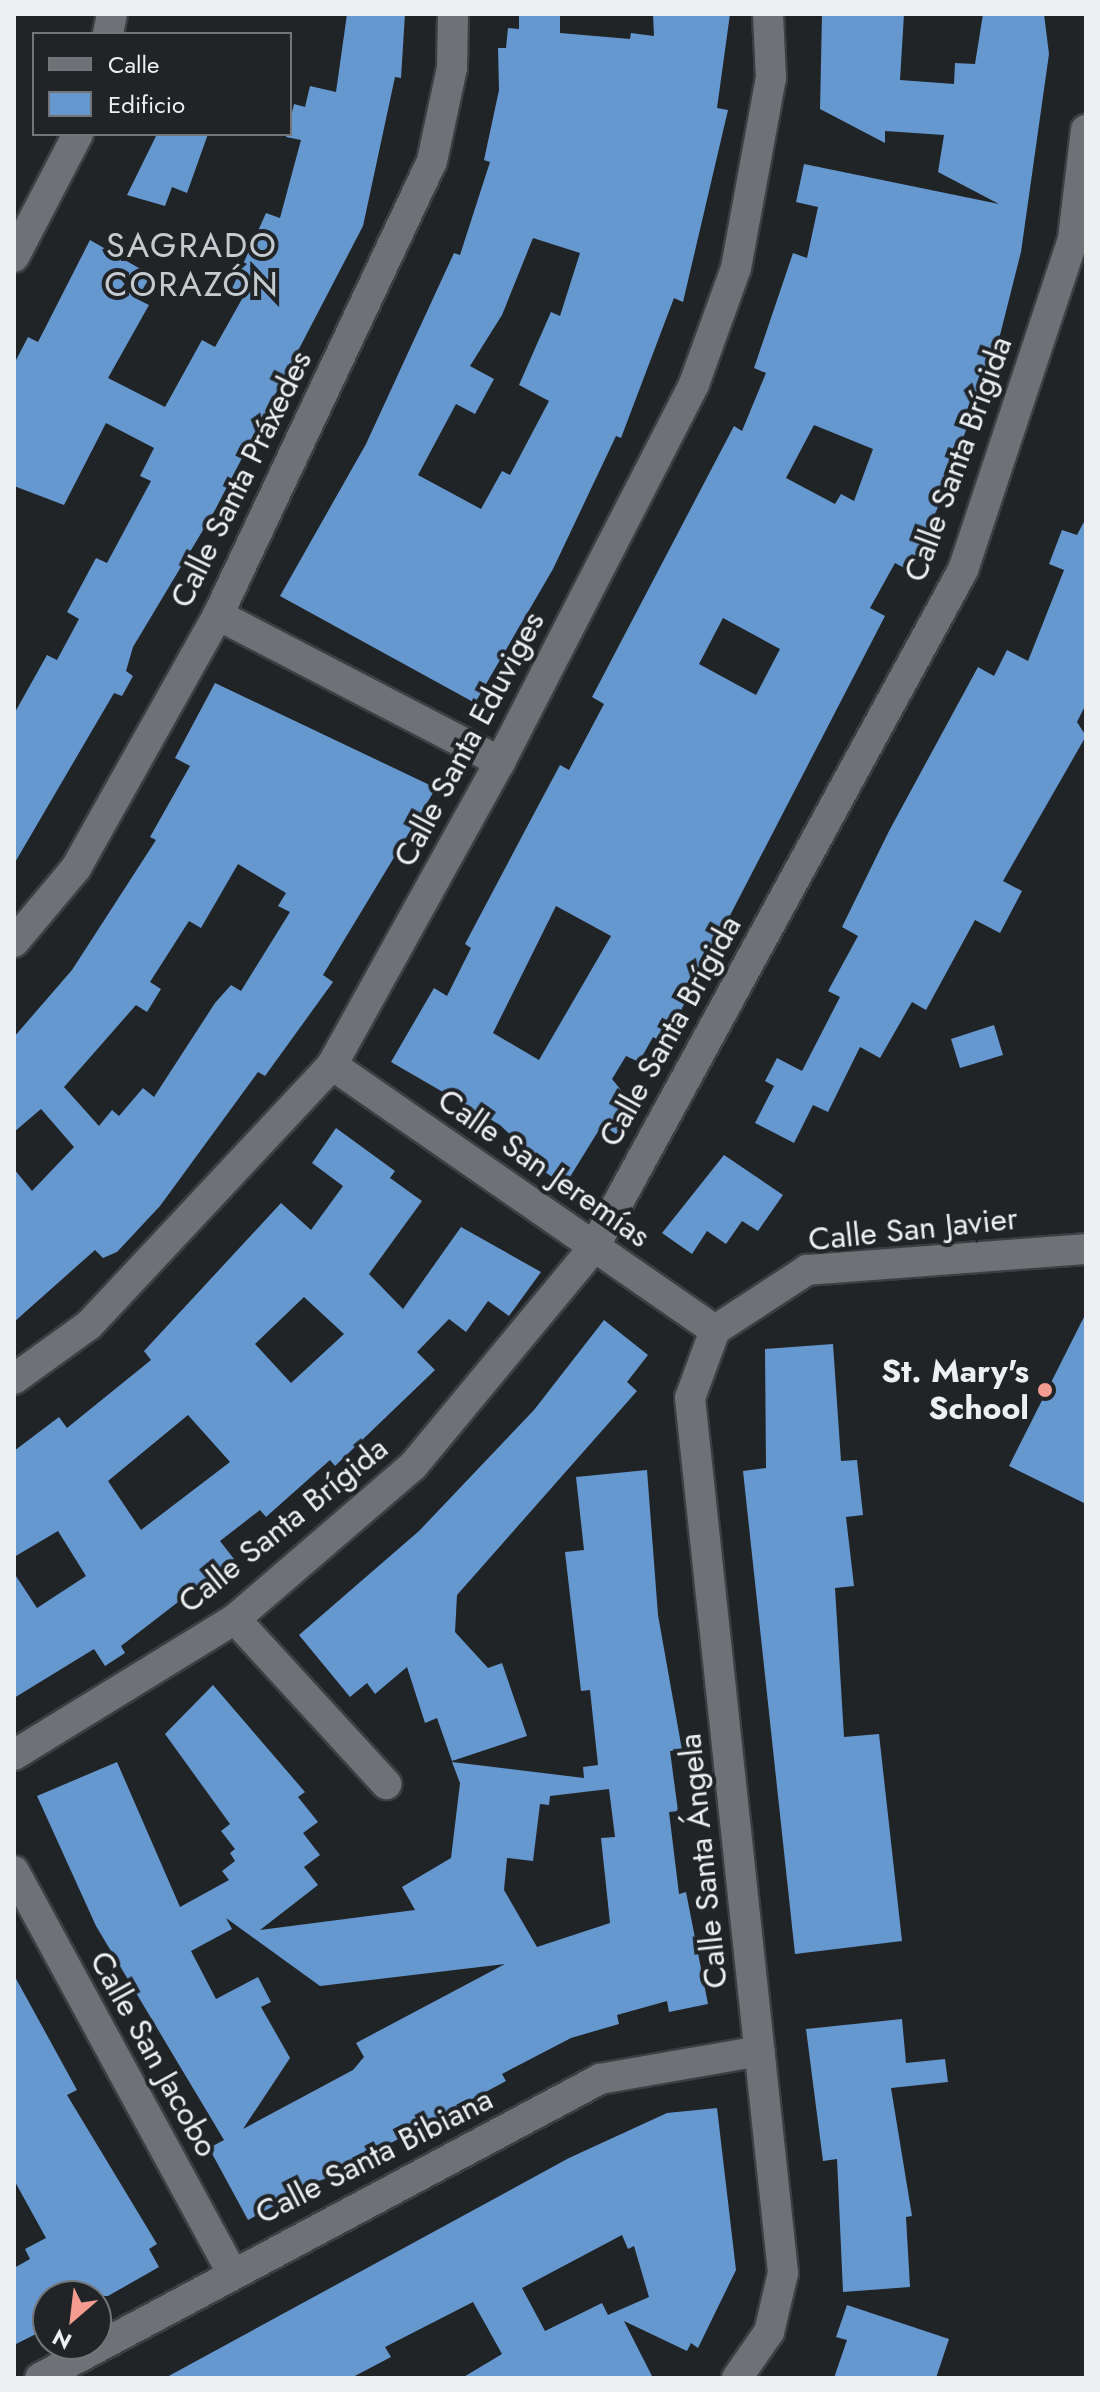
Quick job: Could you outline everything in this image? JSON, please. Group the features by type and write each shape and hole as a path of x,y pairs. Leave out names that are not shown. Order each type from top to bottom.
{"street":[{"name":"Calle Santa Práxedes","path":"14,942 76,868 218,615 432,161 452,68 453,14"},
{"name":"Calle Santa Eduviges","path":"14,1379 89,1325 332,1065 500,762 694,384 736,268 771,78 768,14"},
{"name":"Calle Santa Brígida","path":"14,1755 235,1619 413,1466 594,1247 963,570 1073,239 1086,130"},
{"path":"14,257 77,136"},
{"path":"218,615 500,762"},
{"name":"Calle San Jeremías","path":"332,1065 715,1330"},
{"name":"Calle San Javier","path":"715,1330 807,1270 1086,1249"},
{"name":"Calle Santa Ángela","path":"715,1330 690,1398 783,2273 769,2332 737,2378"},
{"path":"235,1619 386,1784"},
{"name":"Calle San Jacobo","path":"14,1871 231,2271"},
{"name":"Calle Santa Bibiana","path":"40,2378 231,2271 600,2079 760,2051"}],"building":[{"path":"347,14 405,14 401,78 395,77 363,226 215,510 133,647 126,671 133,676 122,696 114,693 14,864 14,714 47,655 57,660 79,619 67,612 96,558 107,563 151,481 140,476 154,448 106,423 64,505 14,486 14,364 28,337 38,342 90,240 151,275 137,299 149,305 108,378 165,407 202,340 215,347 242,299 230,293 266,213 280,218 301,140 286,137 292,136 294,104 305,107 310,86 336,92"},
{"path":"519,14 560,14 560,33 630,39 631,33 654,36 653,14 730,14 717,108 728,110 683,302 674,298 621,438 616,436 553,569 475,703 280,596 366,444 454,253 460,255 490,162 484,160 499,90 498,48 506,48 508,28 519,29","holes":["533,238 580,253 560,316 551,312 519,385 549,401 510,475 502,471 481,509 418,475 456,404 475,414 494,379 470,366 502,315"]},
{"path":"822,14 904,14 900,80 954,84 955,63 975,64 983,14 1044,14 1049,54 1021,252 998,343 929,531 908,570 895,563 870,608 885,616 664,1043 653,1037 639,1062 626,1056 612,1079 634,1106 616,1134 602,1125 565,1185 515,1153 520,1144 500,1125 391,1062 434,988 447,996 471,948 465,944 560,765 569,770 604,704 592,697 734,426 742,431 766,373 754,368 793,253 807,258 818,207 796,202 804,164 999,204 938,172 944,135 885,131 885,143 820,109","holes":["814,425 873,449 854,501 841,494 835,504 786,478","723,618 780,649 756,695 699,664","556,906 611,936 539,1060 493,1033"]},
{"path":"156,136 207,136 187,193 172,187 165,206 127,195"},
{"path":"1086,518 1086,704 1077,722 1086,736 1003,881 1022,891 1000,933 975,920 926,1010 912,1002 880,1058 860,1047 828,1112 813,1105 794,1143 755,1123 774,1086 765,1081 777,1058 802,1071 840,997 828,991 858,936 842,927 889,831 978,667 994,676 1007,650 1028,661 1064,570 1049,564 1062,530 1077,535"},
{"path":"215,683 436,788 323,975 333,982 265,1076 258,1072 160,1206 117,1252 103,1258 95,1250 14,1322 14,1169 32,1191 74,1147 41,1109 14,1132 14,1037 72,970 156,840 150,837 190,766 175,758","holes":["238,864 286,893 278,906 290,912 241,991 231,985 215,1003 154,1097 143,1088 119,1116 112,1110 99,1126 64,1087 136,1005 147,1012 161,989 150,982 189,921 201,928"]},
{"path":"994,1025 1003,1055 960,1068 951,1039"},
{"path":"336,1128 395,1171 390,1178 422,1201 369,1274 403,1309 461,1227 541,1272 509,1316 488,1301 466,1332 449,1319 417,1352 435,1370 335,1466 330,1460 266,1517 260,1510 220,1541 234,1559 121,1646 125,1653 105,1666 94,1649 14,1698 14,1573 37,1608 86,1576 58,1531 14,1557 14,1451 59,1417 67,1428 151,1360 144,1351 281,1203 311,1230 343,1186 312,1163","holes":["304,1297 344,1334 291,1383 255,1344","188,1415 230,1462 141,1530 108,1481"]},
{"path":"724,1155 783,1195 758,1231 742,1221 726,1244 707,1231 692,1254 662,1233"},
{"path":"1086,1313 1086,1504 1009,1466"},
{"path":"604,1320 648,1355 627,1382 637,1391 457,1595 455,1632 488,1668 502,1663 527,1736 452,1761 437,1718 425,1723 407,1667 375,1694 367,1683 350,1697 299,1635 419,1531 534,1410"},
{"path":"833,1344 841,1461 857,1460 863,1515 846,1517 854,1586 835,1588 844,1737 879,1734 902,1941 795,1954 743,1471 766,1468 765,1349"},
{"path":"647,1470 658,1615 682,1750 670,1751 678,1811 669,1812 679,1894 686,1892 708,2004 669,2012 667,2001 617,2015 619,2024 571,2038 502,2074 506,2081 248,2220 209,2148 224,2140 96,1926 37,1796 117,1762 180,1907 229,1880 222,1871 235,1861 230,1853 235,1849 221,1831 230,1824 165,1734 213,1685 305,1792 298,1797 318,1822 303,1833 320,1855 304,1867 318,1885 260,1930 415,1910 402,1887 451,1858 460,1783 452,1762 584,1778 583,1767 598,1765 590,1690 581,1691 565,1552 584,1550 576,1477","holes":["609,1789 615,1837 601,1838 610,1923 537,1947 504,1890 507,1858 533,1861 540,1804 549,1805 550,1796","226,1918 320,1986 505,1964 356,2043 364,2057 353,2070 243,2129 290,2058 261,2007 271,2002 258,1977 216,1999 191,1951 232,1929"]},
{"path":"14,1975 77,2090 67,2095 157,2244 149,2249 159,2267 112,2294 112,2280 32,2280 32,2336 14,2345 14,2268 30,2259 25,2249 46,2238 14,2180"},
{"path":"902,2019 906,2063 945,2059 948,2082 891,2088 912,2216 906,2217 910,2287 843,2292 837,2159 823,2161 806,2029"},
{"path":"717,2108 736,2270 698,2348 691,2343 687,2351 624,2321 653,2378 462,2378 502,2354 473,2302 385,2347 391,2357 351,2378 165,2378 569,2158 667,2113","holes":["622,2235 628,2249 634,2246 649,2297 608,2315 602,2303 545,2331 522,2288"]},
{"path":"847,2305 949,2339 936,2378 834,2378 847,2340 836,2337"}],"place":[{"name":"St. Mary's School","path":"1045,1390"}],"district":[{"name":"SAGRADO CORAZÓN","path":"192,264"}]}
